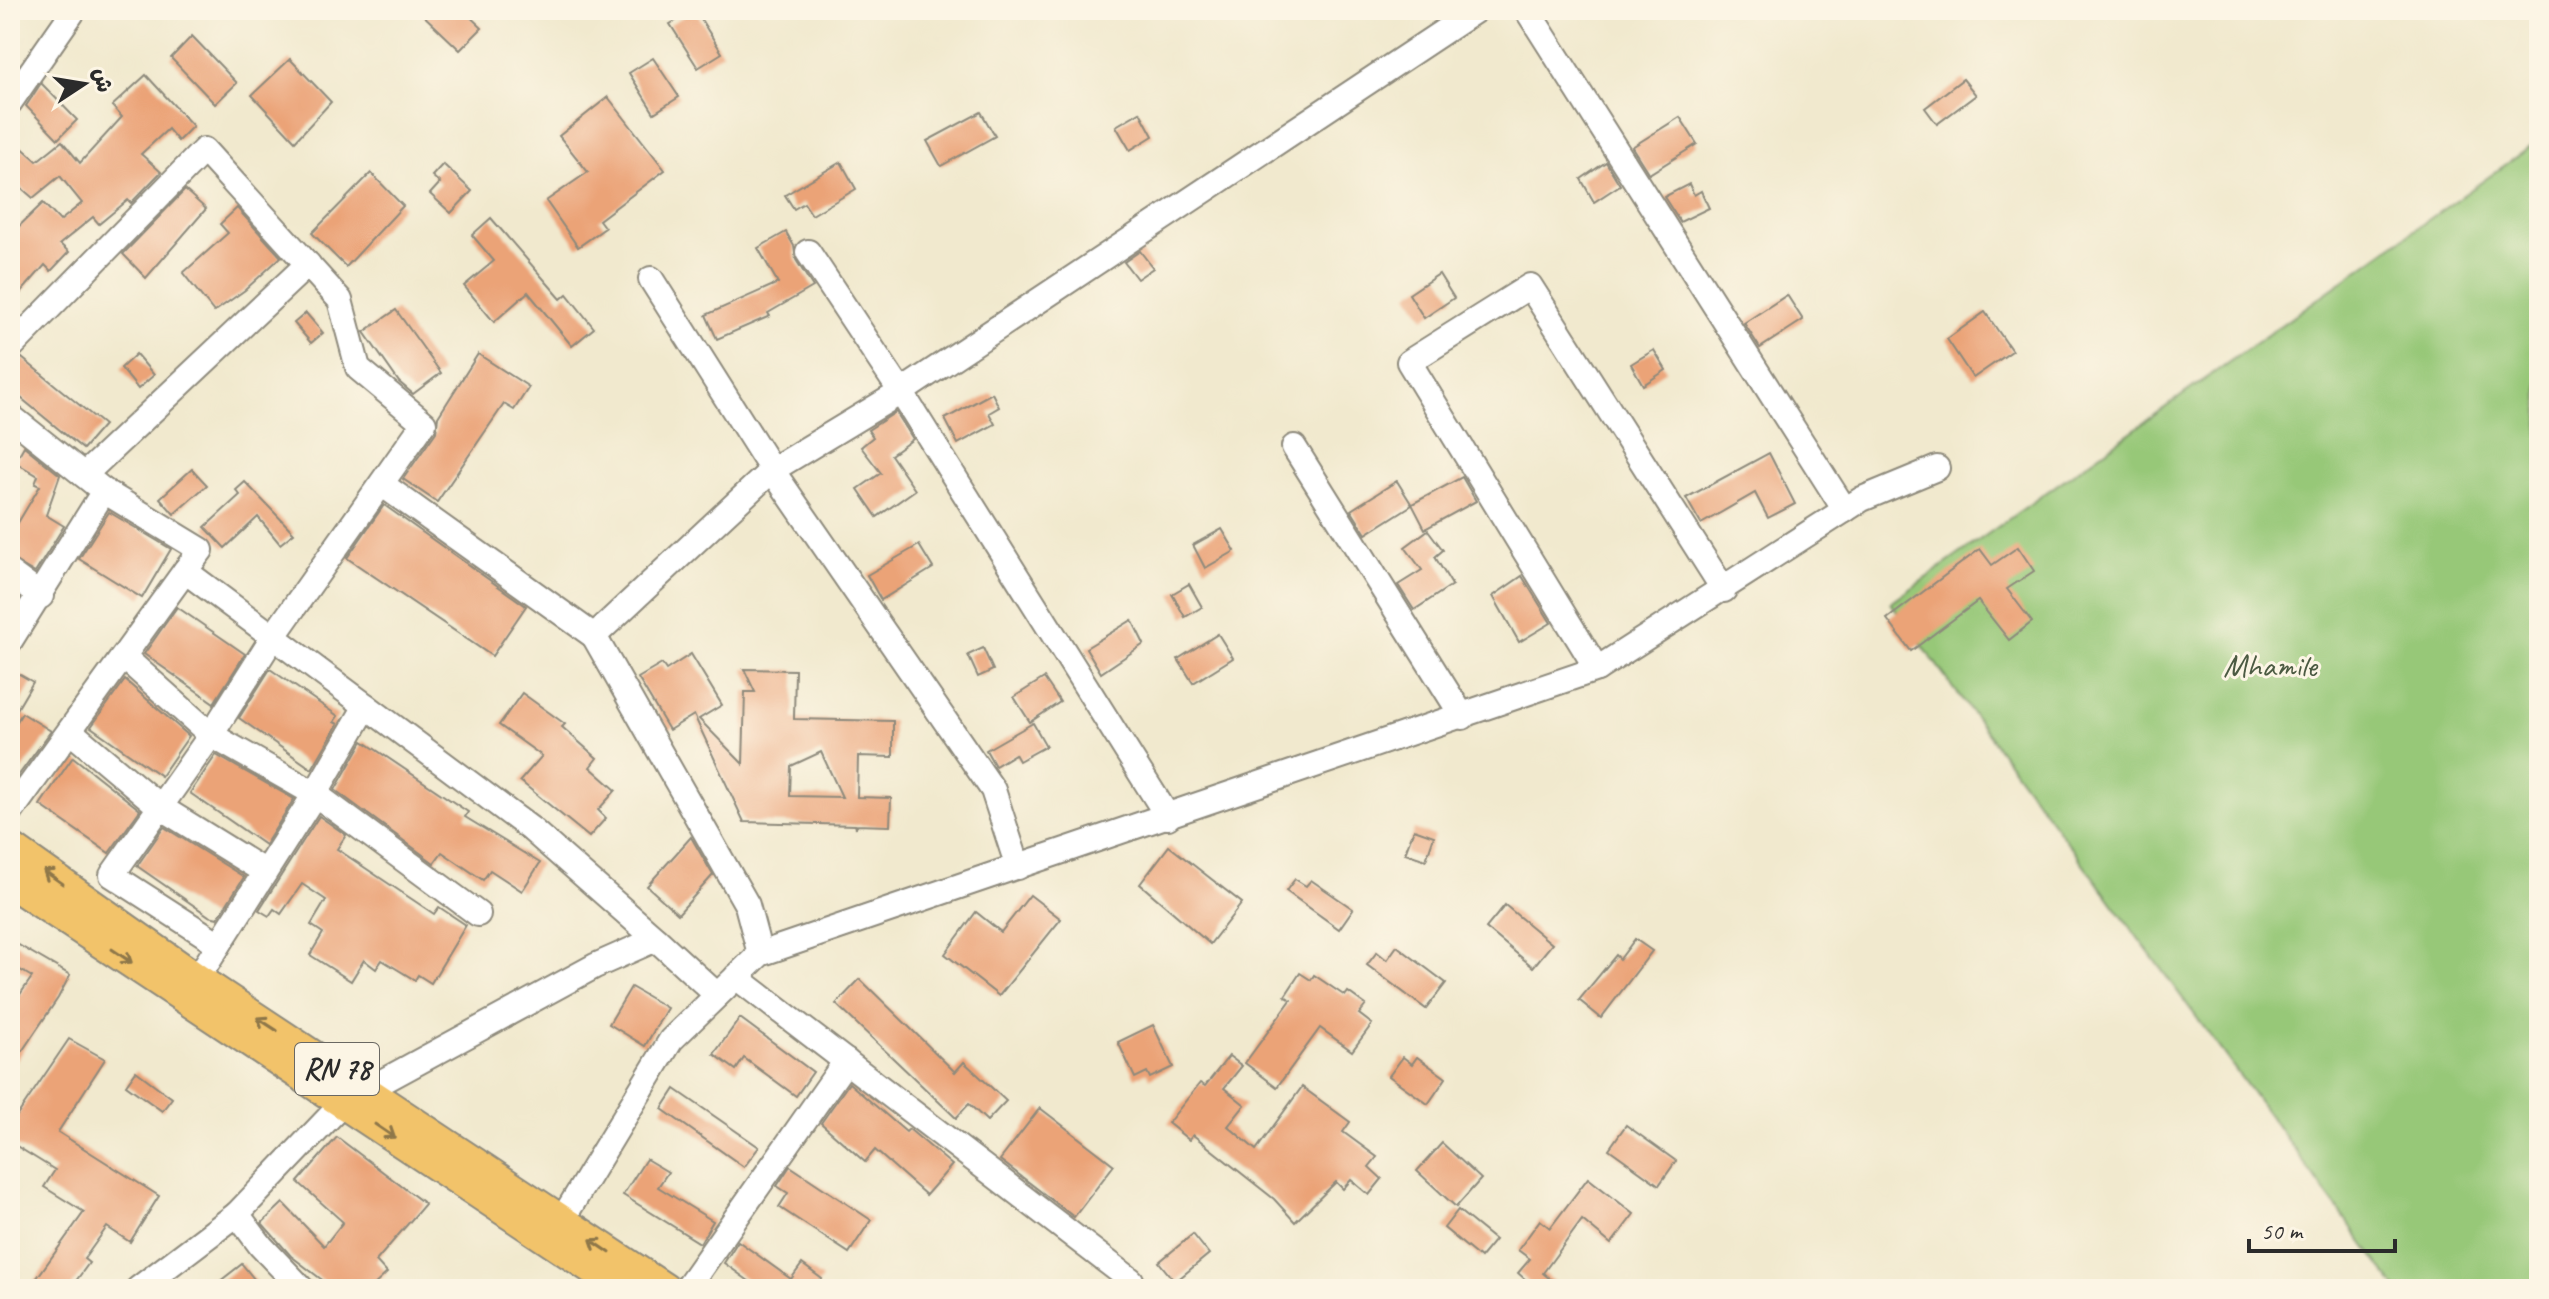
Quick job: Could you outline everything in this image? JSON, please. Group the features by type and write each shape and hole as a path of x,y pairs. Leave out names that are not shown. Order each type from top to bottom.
{"main road":[{"name":"RN 78","path":"10,847 623,1289"},
{"name":"RN 78","path":"10,882 562,1220 665,1289"}],"street":[{"path":"10,102 72,13 69,10"},
{"path":"594,636 772,470 901,392 1476,10"},
{"path":"1527,10 1845,510"},
{"path":"10,348 204,150 340,300 358,368 424,423 273,637 211,735 112,875 219,944"},
{"path":"808,252 901,392 1168,817"},
{"path":"84,475 308,264"},
{"path":"651,279 772,470 993,790 1018,867"},
{"path":"1597,669 1409,362 1530,286 1724,590"},
{"path":"10,416 104,491 201,550 10,813"},
{"path":"1294,447 1463,717"},
{"path":"562,1220 671,1040 760,954 1597,669 1862,499 1937,468"},
{"path":"383,485 594,636 747,905 760,954"},
{"path":"10,641 104,491"},
{"path":"185,571 531,829 717,995"},
{"path":"10,573 41,596"},
{"path":"124,657 211,735 315,794 478,914"},
{"path":"197,979 315,794 366,706"},
{"path":"70,731 160,807 265,872"},
{"path":"138,1289 237,1214 357,1097 595,966 656,939"},
{"path":"736,977 1131,1280"},
{"path":"686,1289 846,1061"},
{"path":"237,1214 261,1246 302,1289"}],"green space":[{"name":"Mhamile","path":"2539,141 2539,1289 2397,1289 1891,603"}],"building":[{"path":"418,10 463,10 482,28 460,50"},
{"path":"695,10 722,53 698,68 670,24"},
{"path":"192,36 237,83 215,104 171,58"},
{"path":"653,58 679,97 654,113 629,73"},
{"path":"290,59 331,102 295,141 252,95"},
{"path":"146,75 193,126 178,141 168,129 141,154 161,172 131,203 128,200 99,224 93,217 60,244 69,252 51,271 45,265 10,305 10,235 43,203 60,221 82,203 60,176 33,198 10,178 10,137 37,161 62,141 80,163 122,117 112,106"},
{"path":"1963,79 1976,95 1937,124 1925,108"},
{"path":"41,83 77,120 58,139 26,106"},
{"path":"608,97 665,170 599,220 605,228 578,247 546,201 588,172 559,136"},
{"path":"981,112 995,136 941,166 927,141"},
{"path":"1140,112 1153,136 1130,150 1116,126"},
{"path":"1680,117 1697,144 1649,174 1632,147"},
{"path":"841,162 856,189 812,215 804,203 794,209 785,195"},
{"path":"1606,162 1620,185 1594,202 1581,179"},
{"path":"443,164 472,191 451,213 430,194 440,183 432,176"},
{"path":"371,173 403,206 346,267 312,233"},
{"path":"1689,184 1694,195 1701,191 1709,208 1680,222 1664,197"},
{"path":"185,190 206,209 146,278 123,254"},
{"path":"237,208 281,257 245,290 214,312 183,273 228,233 220,224"},
{"path":"491,218 561,299 567,294 594,328 572,346 528,292 494,322 464,286 494,261 472,235"},
{"path":"786,232 794,246 796,260 813,287 768,313 770,316 717,339 706,315 778,283 758,248"},
{"path":"1140,251 1153,268 1137,279 1124,262"},
{"path":"1439,274 1454,298 1424,318 1409,294"},
{"path":"1787,295 1803,320 1760,348 1744,323"},
{"path":"396,310 441,373 413,394 399,382 364,332"},
{"path":"1985,312 2012,351 1973,378 1947,339"},
{"path":"306,313 323,333 311,343 294,323"},
{"path":"1654,350 1666,370 1643,385 1631,364"},
{"path":"136,354 154,375 138,389 121,368"},
{"path":"478,354 529,387 514,410 504,404 437,502 403,479 436,432 438,417"},
{"path":"22,358 104,425 83,449 10,389 10,363"},
{"path":"992,393 999,407 989,413 995,424 958,444 945,419"},
{"path":"896,412 913,439 891,455 915,490 877,517 858,489 881,473 861,447 873,437 868,430"},
{"path":"24,446 60,475 46,515 64,526 35,573 10,558 10,536 40,486 35,484 38,476 15,462"},
{"path":"1769,453 1795,504 1768,518 1755,493 1701,524 1686,498"},
{"path":"192,469 207,485 174,514 160,498"},
{"path":"1462,477 1476,501 1425,529 1412,504"},
{"path":"1397,481 1412,505 1366,534 1351,510"},
{"path":"245,482 294,533 280,544 258,517 225,548 205,527 240,495 236,490"},
{"path":"384,505 526,606 492,656 347,558"},
{"path":"109,512 171,549 142,598 79,559"},
{"path":"1222,529 1235,551 1205,568 1193,545"},
{"path":"1428,530 1443,550 1435,557 1452,585 1414,610 1398,585 1422,570 1405,547"},
{"path":"919,545 933,568 881,600 867,575"},
{"path":"2018,547 2034,571 2007,589 2032,622 2009,640 1978,601 1911,651 1887,619 1980,549 1992,565"},
{"path":"1522,576 1551,623 1519,642 1493,596"},
{"path":"1189,584 1202,607 1185,617 1172,594"},
{"path":"177,607 245,654 214,703 144,654"},
{"path":"1132,620 1144,644 1101,673 1086,648"},
{"path":"1218,634 1233,658 1193,683 1178,659"},
{"path":"983,648 993,670 978,677 968,655"},
{"path":"691,654 722,705 699,719 743,764 745,692 755,692 744,669 795,670 794,719 893,721 893,757 858,756 857,797 891,798 890,826 856,825 856,828 855,825 744,822 694,715 669,730 638,678 662,664 666,670","holes":["821,752 842,797 790,796 791,766"]},
{"path":"10,669 33,682 10,721"},
{"path":"270,669 338,716 334,722 338,724 312,769 239,718"},
{"path":"1044,678 1060,702 1030,722 1014,697"},
{"path":"125,680 189,736 161,776 91,727"},
{"path":"522,693 565,724 562,727 597,758 590,767 616,790 598,810 606,818 589,837 520,781 542,756 499,725"},
{"path":"22,713 51,731 10,787 10,733"},
{"path":"1033,723 1046,746 1019,761 1015,754 995,766 986,750"},
{"path":"363,741 468,812 465,817 540,863 522,891 490,870 483,880 442,852 434,863 335,790"},
{"path":"216,755 294,799 265,845 190,793"},
{"path":"73,757 140,810 109,853 40,805"},
{"path":"319,816 346,835 337,849 434,914 439,907 466,925 431,983 418,975 415,980 382,960 376,969 364,960 351,981 310,955 323,933 311,925 326,900 302,884 281,914 274,909 269,916 259,910"},
{"path":"164,827 244,877 218,918 209,916 137,866"},
{"path":"1414,829 1434,836 1426,860 1405,853"},
{"path":"691,837 713,875 678,914 647,886"},
{"path":"1169,846 1242,903 1210,944 1140,884"},
{"path":"1295,879 1306,886 1311,880 1353,909 1339,929 1286,891"},
{"path":"1030,895 1061,919 999,996 945,954 976,912 1001,932"},
{"path":"1505,905 1552,944 1533,967 1486,928"},
{"path":"1635,939 1652,951 1601,1018 1579,1000 1616,955 1620,959"},
{"path":"10,940 70,975 10,1069 10,1009 32,977 10,964"},
{"path":"1397,946 1446,983 1426,1009 1367,965 1377,952 1387,960"},
{"path":"1300,973 1311,980 1314,975 1345,996 1348,992 1366,1005 1359,1014 1372,1024 1352,1051 1320,1028 1277,1087 1245,1063 1291,1000 1285,996"},
{"path":"860,979 955,1072 964,1062 1006,1101 987,1121 969,1104 956,1118 836,1004"},
{"path":"631,987 667,1008 645,1046 609,1024"},
{"path":"740,1018 813,1072 796,1096 744,1058 736,1070 714,1054"},
{"path":"1153,1025 1173,1067 1150,1078 1147,1072 1135,1078 1118,1042"},
{"path":"69,1039 105,1059 58,1132 159,1196 130,1242 107,1227 84,1259 89,1263 70,1289 29,1289 84,1212 44,1187 55,1170 10,1142 10,1126"},
{"path":"1229,1056 1242,1066 1224,1088 1245,1105 1228,1126 1256,1150 1302,1087 1350,1122 1343,1132 1377,1157 1369,1167 1382,1179 1369,1195 1351,1180 1343,1189 1336,1182 1295,1222 1274,1199 1193,1135 1189,1140 1168,1123 1200,1083 1205,1086"},
{"path":"1403,1057 1412,1064 1417,1057 1446,1078 1428,1104 1389,1076"},
{"path":"136,1071 172,1098 162,1111 126,1085"},
{"path":"849,1083 906,1132 909,1129 952,1165 926,1195 875,1150 865,1162 821,1123"},
{"path":"675,1089 759,1147 744,1167 662,1109"},
{"path":"1040,1108 1114,1165 1074,1217 1000,1160"},
{"path":"1626,1125 1676,1161 1659,1185 1609,1149"},
{"path":"337,1137 425,1204 376,1261 387,1273 370,1289 334,1289 291,1256 262,1223 283,1203 324,1246 343,1222 298,1182"},
{"path":"1442,1143 1481,1179 1456,1207 1417,1171"},
{"path":"646,1159 668,1172 658,1187 713,1221 700,1243 623,1195"},
{"path":"790,1166 871,1220 849,1253 779,1207 788,1193 777,1186"},
{"path":"1588,1178 1634,1214 1611,1244 1582,1220 1543,1273 1562,1289 1536,1289 1518,1273 1530,1259 1518,1250 1540,1220 1550,1228"},
{"path":"1458,1210 1495,1240 1480,1258 1444,1228"},
{"path":"1193,1234 1209,1254 1175,1282 1159,1262"},
{"path":"738,1241 791,1279 802,1264 822,1279 815,1289 760,1289 724,1263"},
{"path":"242,1264 262,1289 210,1289"}]}
